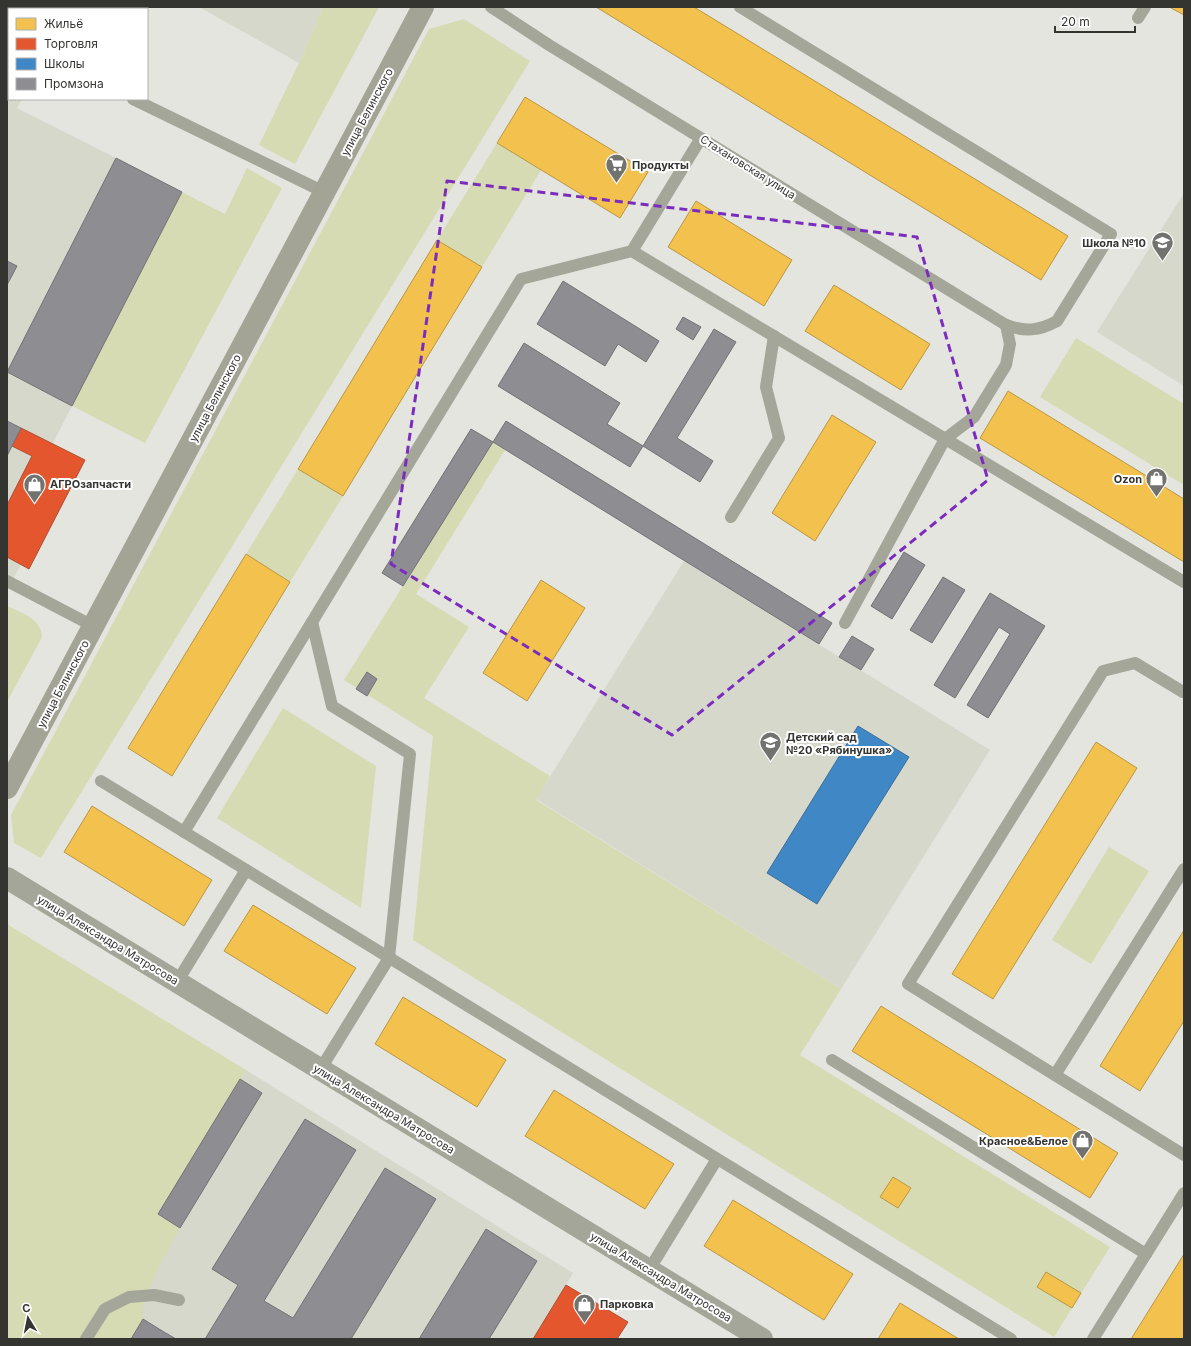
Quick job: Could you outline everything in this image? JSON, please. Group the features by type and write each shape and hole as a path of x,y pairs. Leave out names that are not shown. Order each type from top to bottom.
{"street":[{"name":"улица Белинского","path":"7,788 423,7"},
{"name":"улица Александра Матросова","path":"7,878 762,1339"}],"lane":[{"name":"Стахановская улица","path":"491,7 1006,325 1018,330 1032,331 1045,328 1057,321 1111,234 740,7"},
{"path":"1138,18 1145,7"},
{"path":"135,100 324,192"},
{"path":"632,252 702,138"},
{"path":"184,832 521,279 632,252 1184,582"},
{"path":"845,623 945,439 974,417 1006,365 1010,344 1006,325"},
{"path":"731,518 779,438 766,387 774,336"},
{"path":"7,581 93,626"},
{"path":"312,622 332,706 410,754 389,958 320,1070"},
{"path":"1184,692 1135,663 1103,671 908,984 1184,1155"},
{"path":"101,781 1011,1339"},
{"path":"1055,1076 1184,869"},
{"path":"177,982 246,870"},
{"path":"832,1060 1146,1254"},
{"path":"649,1270 718,1159"},
{"path":"1093,1339 1184,1193"},
{"path":"86,1339 105,1309 129,1297 154,1295 179,1300"}],"highlighted area":[{"path":"447,181 917,237 988,480 672,735 391,564"}],"shaded area":[{"path":"7,7 79,7 8,8 8,100 21,100 17,108 116,158 7,372"},
{"path":"199,7 323,7 299,63"},
{"name":"Школа №10","path":"1184,193 1184,386 1097,332"},
{"path":"7,373 72,406 7,532"},
{"path":"7,557 21,564 7,590"},
{"name":"Детский сад №20 «Рябинушка»","path":"684,561 990,750 841,989 536,799"},
{"path":"246,1070 573,1273 533,1339 81,1339"}],"green space":[{"path":"323,7 379,7 295,164 259,145 299,63"},
{"path":"464,19 530,61 41,858 14,843 11,815 429,29"},
{"path":"497,143 541,170 482,267 437,240"},
{"path":"247,168 282,188 145,443 72,406 182,192 225,214"},
{"path":"1076,338 1184,404 1184,485 1040,397"},
{"path":"493,442 505,450 416,594 469,627 424,698 550,776 536,800 841,989 800,1055 1110,1247 1054,1337 413,940 433,736 344,680"},
{"path":"298,469 343,496 290,582 246,554"},
{"path":"7,606 30,617 41,630 42,637 7,702"},
{"path":"283,708 376,766 361,908 217,818"},
{"path":"1109,847 1149,871 1091,964 1052,940"},
{"path":"7,924 246,1070 158,1214 180,1228 150,1286 143,1307 143,1319 131,1339 7,1339"}],"building: Жильё":[{"path":"596,7 694,7 1068,236 1041,280"},
{"path":"1172,7 1184,7 1184,15 1171,8"},
{"path":"525,97 648,172 620,218 497,143"},
{"path":"696,201 792,260 764,306 668,247"},
{"path":"437,240 482,267 343,496 298,469"},
{"path":"834,285 930,344 901,390 805,331"},
{"path":"1008,391 1184,499 1184,562 980,438"},
{"path":"832,415 876,442 815,541 772,513"},
{"path":"246,554 290,582 172,776 128,748"},
{"path":"541,580 585,608 527,701 483,673"},
{"path":"1096,742 1137,768 993,999 952,974"},
{"path":"92,806 212,880 184,926 64,852"},
{"path":"253,905 356,968 327,1014 224,951"},
{"path":"1184,930 1184,1021 1140,1091 1100,1066"},
{"path":"403,997 506,1060 477,1107 375,1044"},
{"path":"881,1006 1118,1153 1090,1198 852,1051"},
{"path":"554,1090 674,1164 645,1209 525,1136"},
{"path":"893,1177 911,1188 898,1208 880,1197"},
{"path":"733,1200 853,1274 824,1320 704,1246"},
{"path":"1184,1254 1184,1339 1131,1339"},
{"path":"1046,1272 1081,1293 1072,1308 1037,1287"},
{"path":"900,1303 959,1339 878,1339"}],"building: Торговля":[{"path":"21,428 85,460 29,569 7,557 7,505 32,456 12,446"},
{"path":"566,1285 628,1322 617,1339 533,1339"}],"building: Школы":[{"path":"858,726 909,757 817,904 767,873"}],"building: Промзона":[{"path":"116,158 182,192 72,406 7,372"},
{"path":"7,261 17,266 7,285"},
{"path":"563,281 659,341 646,362 618,344 605,366 537,324"},
{"path":"683,317 701,327 693,340 676,329"},
{"path":"714,329 736,342 677,438 713,461 700,482 643,446"},
{"path":"524,343 620,403 607,424 643,446 630,467 498,386"},
{"path":"7,421 21,428 7,456"},
{"path":"506,421 832,623 819,644 493,442"},
{"path":"471,429 493,442 403,586 382,573"},
{"path":"904,552 925,565 892,619 871,606"},
{"path":"943,577 965,590 932,643 910,630"},
{"path":"990,593 1045,626 988,718 967,705 1010,634 999,627 955,698 934,685"},
{"path":"852,636 874,649 861,670 839,657"},
{"path":"367,672 377,679 367,696 356,689"},
{"path":"240,1079 262,1093 180,1228 158,1214"},
{"path":"305,1119 356,1150 264,1301 293,1318 385,1168 436,1199 351,1339 205,1339 238,1285 212,1269"},
{"path":"486,1229 537,1261 489,1339 419,1339"},
{"path":"143,1319 164,1332 176,1339 131,1339"}],"place":[{"name":"Продукты","path":"617,184"},
{"name":"Школа №10","path":"1162,262"},
{"name":"Ozon","path":"1157,498"},
{"name":"АГРОзапчасти","path":"35,504"},
{"name":"Детский сад №20 «Рябинушка»","path":"770,762"},
{"name":"Красное&Белое","path":"1083,1160"},
{"name":"Парковка","path":"584,1324"}]}
